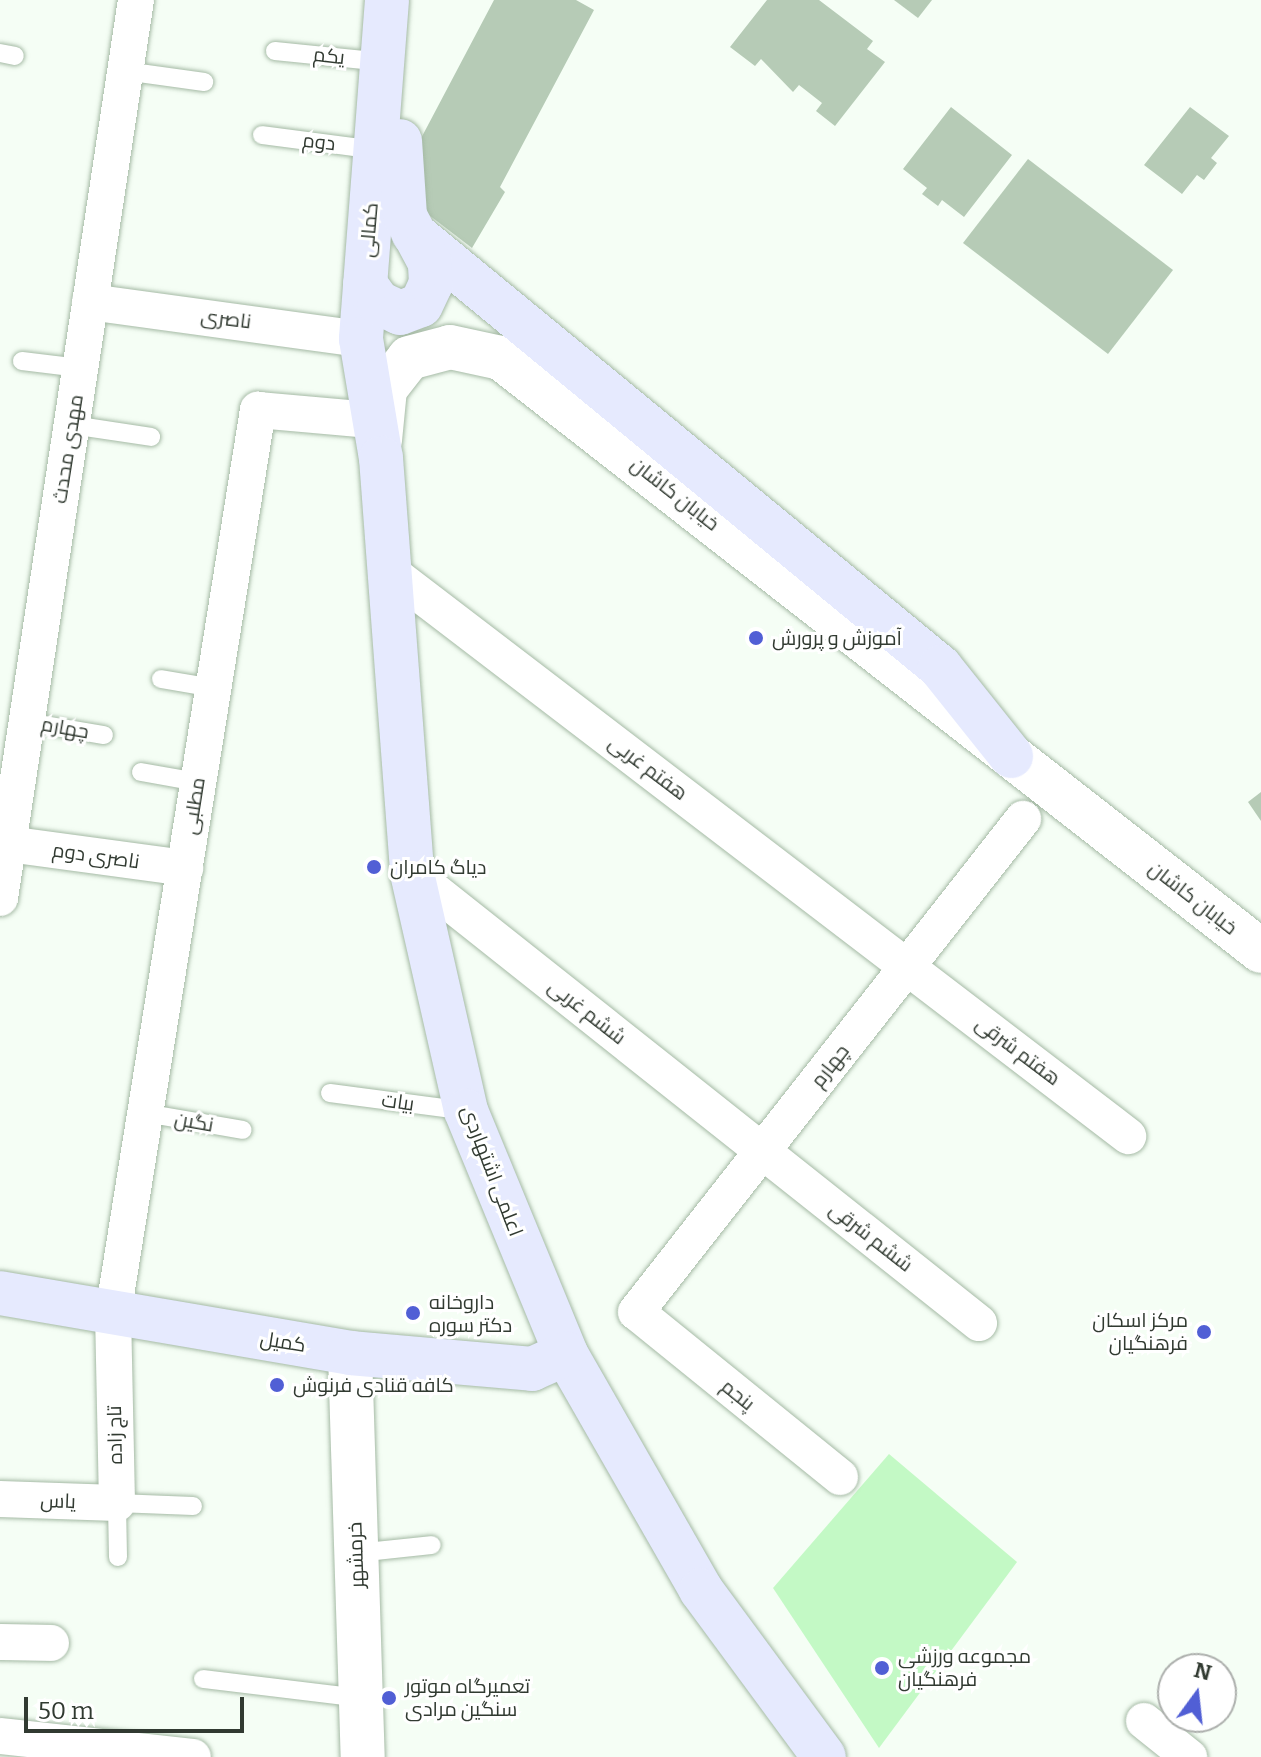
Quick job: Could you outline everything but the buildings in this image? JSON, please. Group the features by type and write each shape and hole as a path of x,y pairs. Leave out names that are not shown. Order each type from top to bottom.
{"main road":[{"name":"کمالی","path":"376,439 361,339 387,0"},
{"name":"کمالی","path":"365,284 379,303 400,313 421,305 431,284 430,263 413,233 401,194 399,157 417,0"},
{"name":"خیابان کاشان","path":"413,233 940,667 1011,756"},
{"name":"اعلمی اشتهاردی","path":"376,439 412,873 466,1111 566,1354 701,1590 824,1757"},
{"name":"کمیل","path":"0,1293 350,1353 532,1369 566,1354"}],"street":[{"name":"مهدی محدث","path":"0,898 136,0"},
{"name":"ناصری","path":"90,302 361,339"},
{"name":"خیابان کاشان","path":"376,439 381,405 394,373 409,358 450,347 501,358 1261,951"},
{"name":"مطلبی","path":"113,1314 258,410 376,439"},
{"name":"هفتم غربی","path":"388,570 907,967"},
{"name":"چهارم","path":"636,1312 1023,819"},
{"name":"ناصری دوم","path":"8,844 185,868"},
{"name":"ششم غربی","path":"412,873 762,1151"},
{"name":"هفتم شرقی","path":"907,967 1128,1136"},
{"name":"ششم شرقی","path":"762,1151 979,1323"},
{"name":"پنجم","path":"636,1312 840,1477"},
{"name":"تاج زاده","path":"113,1314 117,1503"},
{"name":"خرمشهر","path":"350,1353 363,1757"},
{"name":"یاس","path":"0,1499 117,1503"},
{"path":"0,1642 51,1643"},
{"path":"1144,1721 1189,1757"},
{"path":"0,1736 193,1757"}],"lane":[{"name":"یکم","path":"275,51 383,62"},
{"path":"125,71 204,82"},
{"name":"دوم","path":"262,135 376,150"},
{"path":"22,361 80,368"},
{"path":"72,425 151,437"},
{"path":"161,679 214,688"},
{"name":"چهارم","path":"27,722 104,735"},
{"path":"141,772 198,782"},
{"name":"بیات","path":"330,1093 466,1111"},
{"name":"نگین","path":"145,1113 243,1130"},
{"path":"117,1503 193,1506"},
{"name":"تاج زاده","path":"117,1503 118,1557"},
{"path":"356,1553 432,1545"},
{"path":"203,1679 361,1698"}],"green space":[{"name":"مجموعه ورزشی فرهنگیان","path":"889,1454 1017,1562 879,1748 773,1588"}],"place":[{"name":"آموزش و پرورش","path":"756,638"},
{"name":"دیاگ کامران","path":"374,867"},
{"name":"داروخانه دکتر سوره","path":"413,1313"},
{"name":"مرکز اسکان فرهنگیان","path":"1204,1332"},
{"name":"کافه قنادی فرنوش","path":"277,1385"},
{"name":"مجموعه ورزشی فرهنگیان","path":"882,1668"},
{"name":"تعمیرگاه موتور سنگین مرادی","path":"389,1698"}]}
